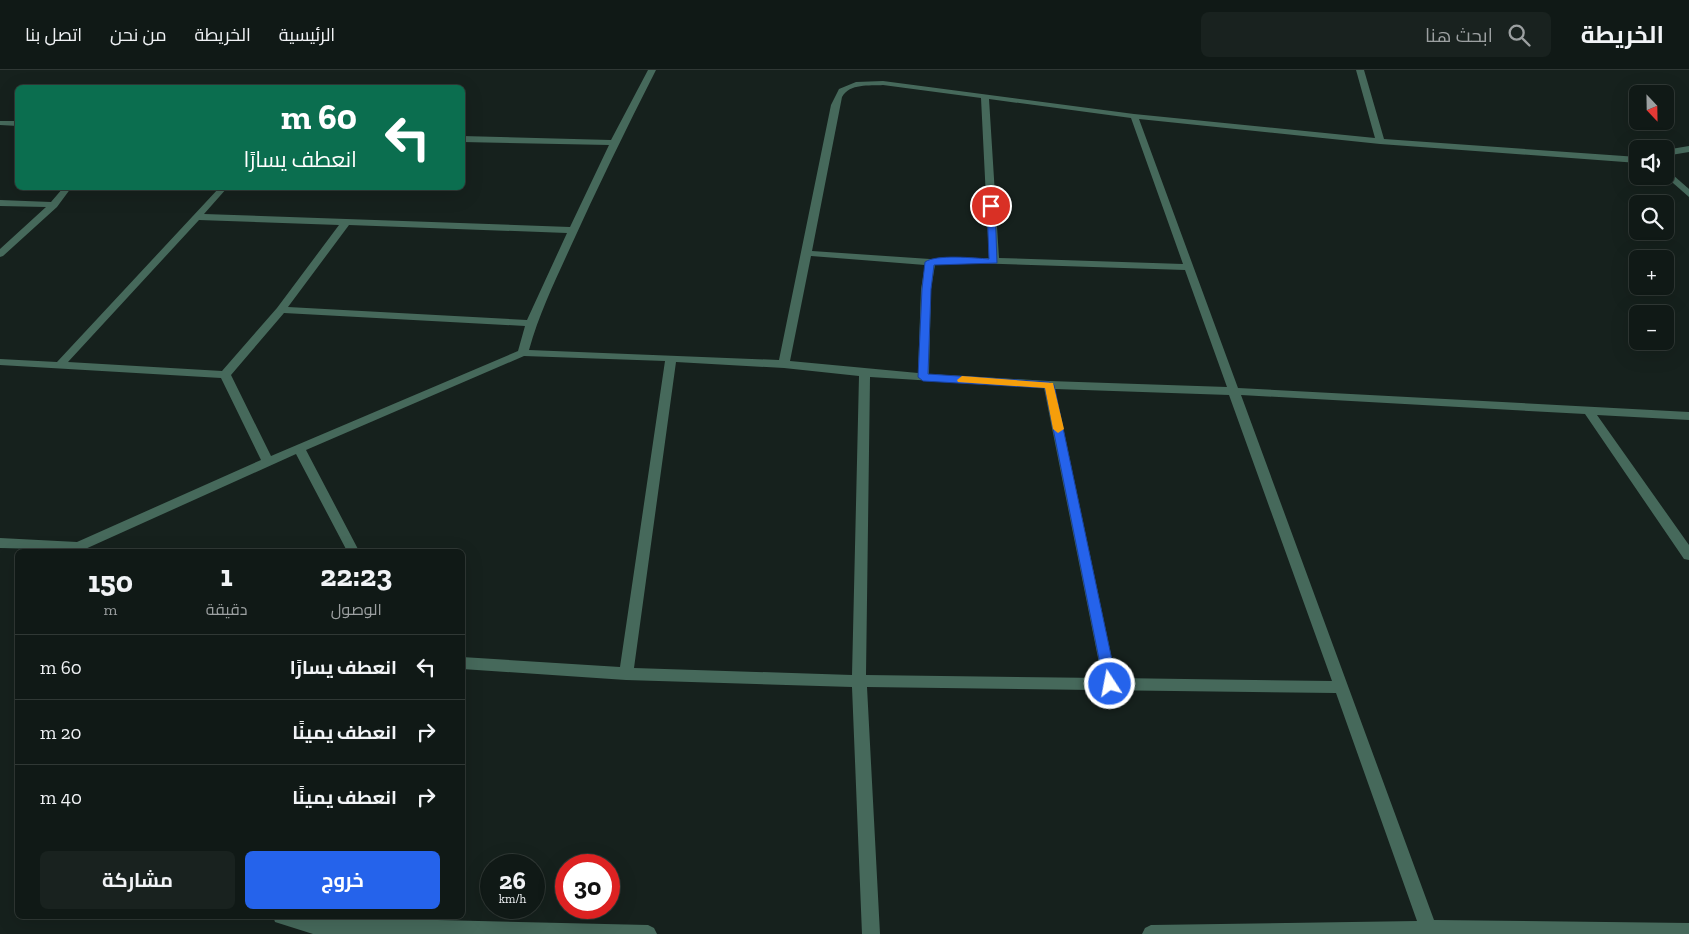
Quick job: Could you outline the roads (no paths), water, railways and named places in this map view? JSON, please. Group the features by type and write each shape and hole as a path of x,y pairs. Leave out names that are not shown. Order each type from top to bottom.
{"street":[{"path":"523,353 531,323 573,230 614,143 652,70"},
{"path":"1360,70 1380,141"},
{"path":"784,364 831,131 835,100 841,90 856,84 883,82 1134,116 1380,141 1629,159"},
{"path":"984,95 994,261"},
{"path":"1134,116 1430,929"},
{"path":"0,123 15,124"},
{"path":"465,139 614,143"},
{"path":"1674,152 1689,149"},
{"path":"1674,180 1689,194"},
{"path":"0,254 54,205 65,190"},
{"path":"60,365 221,190"},
{"path":"0,202 54,205"},
{"path":"196,217 573,230"},
{"path":"225,375 281,310 347,221"},
{"path":"806,253 930,262 958,260 1188,267"},
{"path":"923,377 926,289 930,262"},
{"path":"281,310 531,323"},
{"path":"0,543 79,549 299,448 523,353 784,364 865,374 1049,385 1233,391 1689,416"},
{"path":"626,674 672,358"},
{"path":"0,362 225,375"},
{"path":"865,374 859,681 871,934"},
{"path":"225,375 268,462"},
{"path":"1049,385 1110,684"},
{"path":"1588,410 1689,555"},
{"path":"299,448 352,549"},
{"path":"465,663 626,674 859,681 1341,686"},
{"path":"304,919 648,934"},
{"path":"1151,934 1430,929 1689,932"}]}
